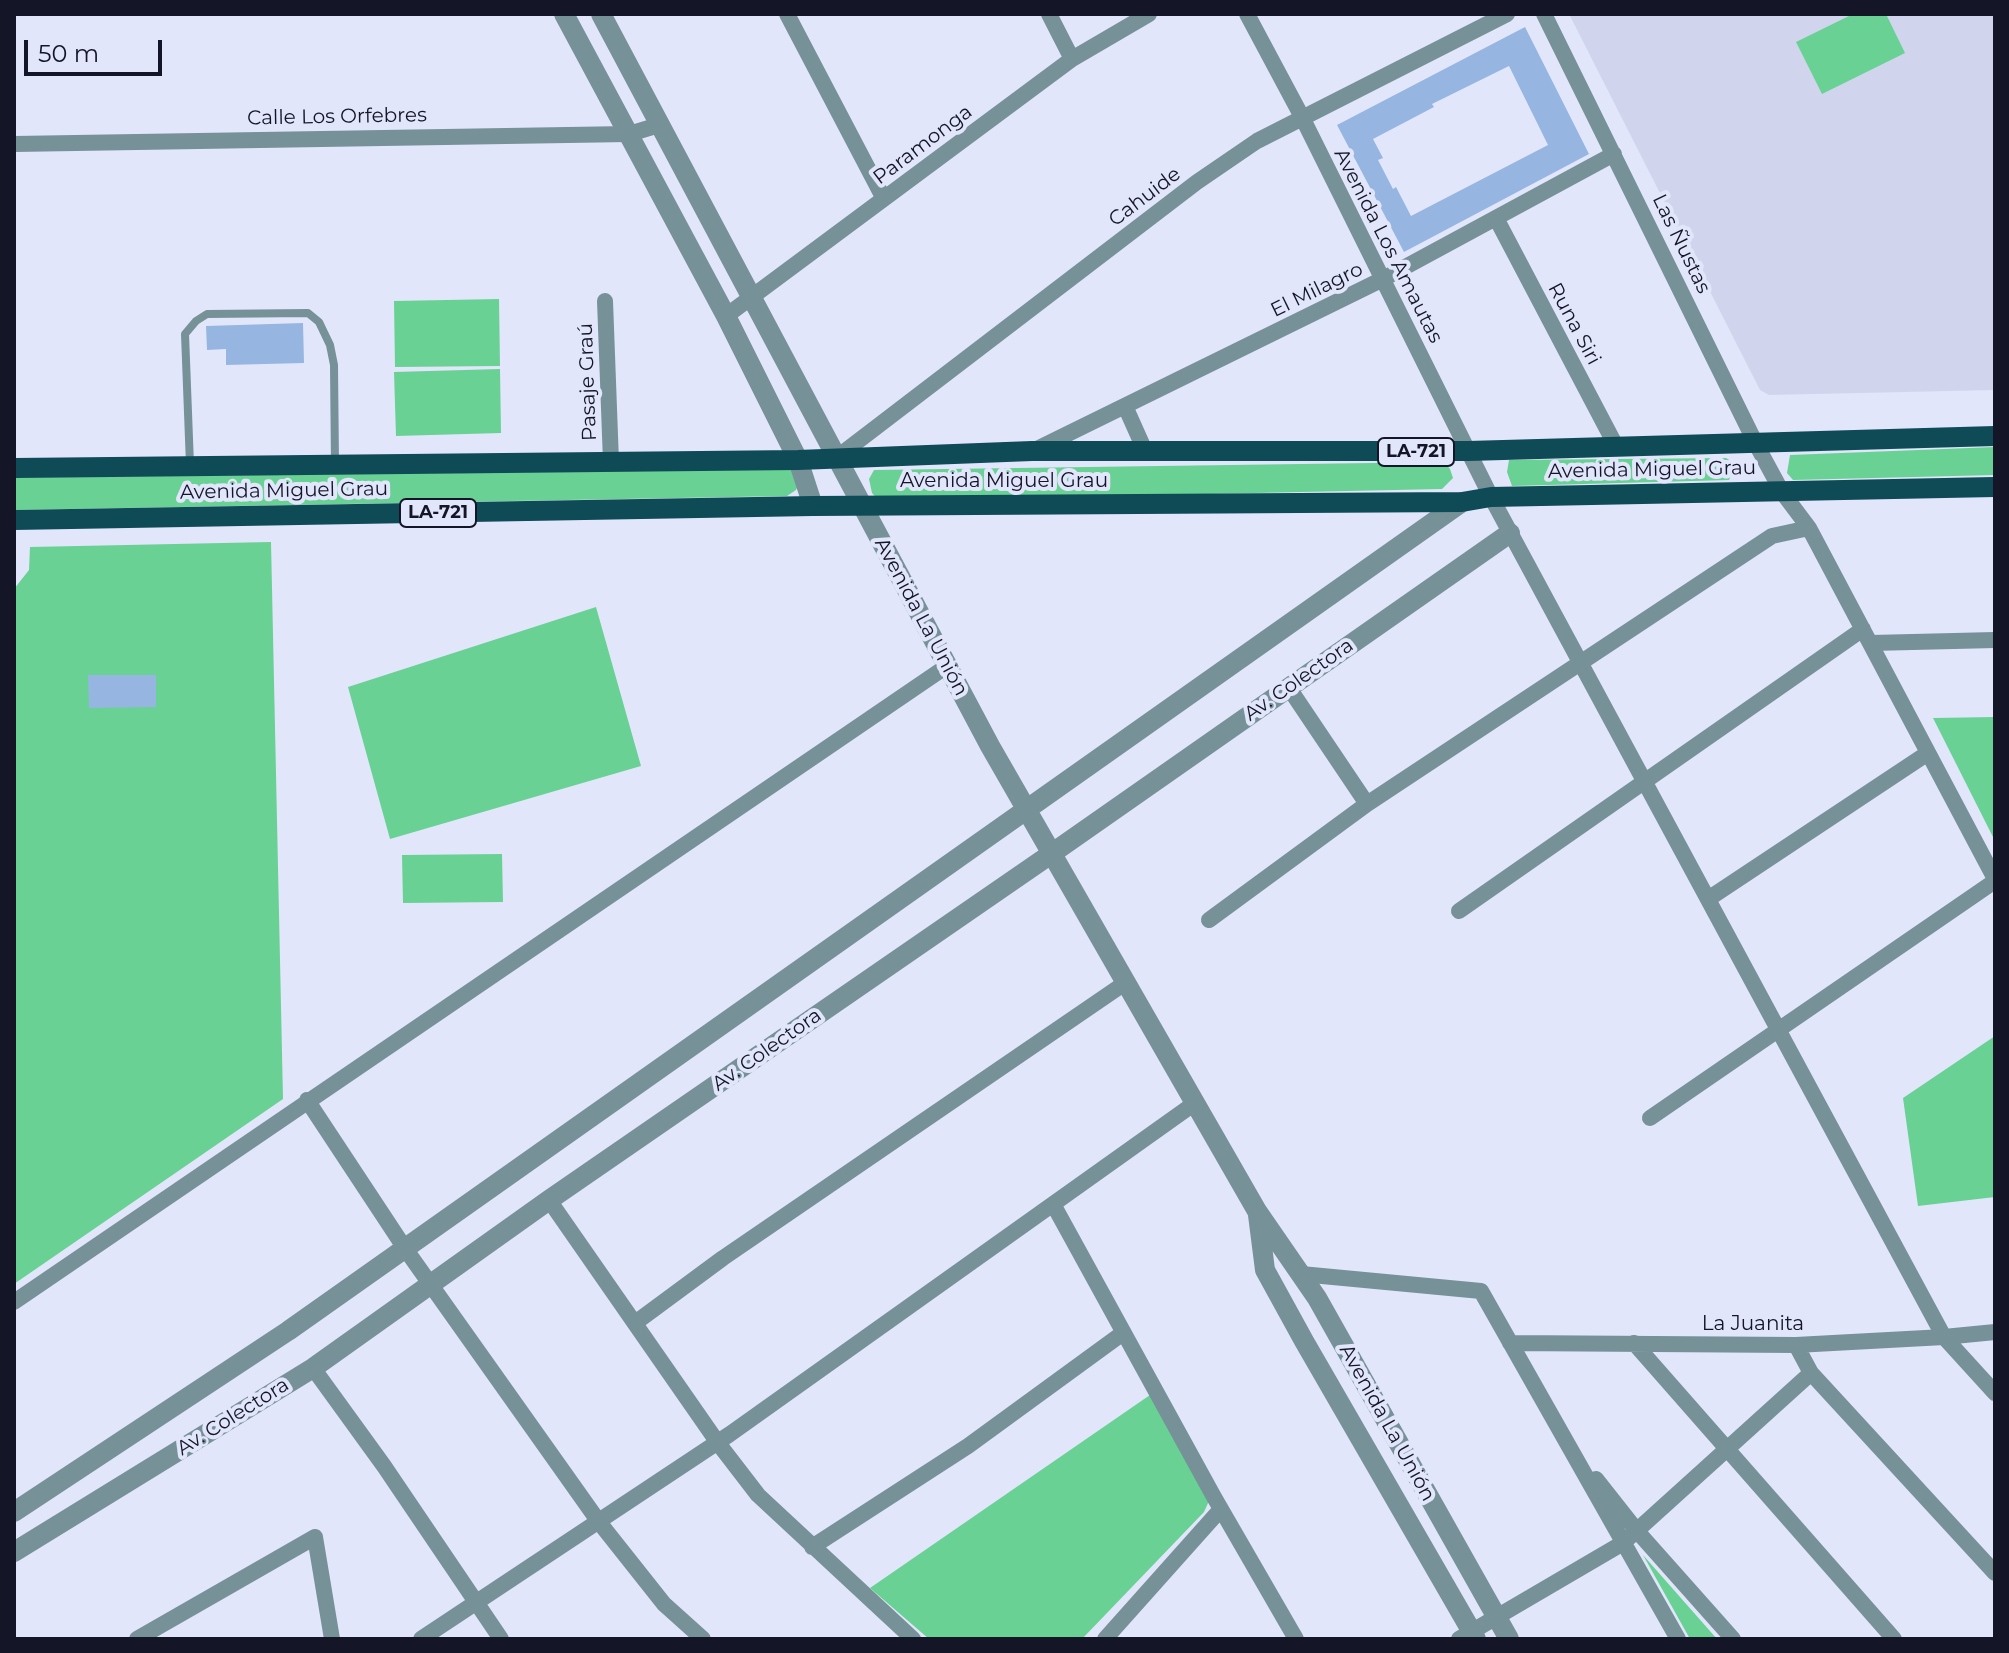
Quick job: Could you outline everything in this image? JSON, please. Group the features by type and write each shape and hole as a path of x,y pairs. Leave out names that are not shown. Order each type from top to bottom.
{"main road":[{"name":"Avenida Miguel Grau","path":"14,468 798,460 1032,451 1468,451 1995,436"},
{"name":"Avenida Miguel Grau","path":"14,520 861,505 1462,502 1491,497 1995,487"}],"street":[{"path":"564,14 726,316 798,460 813,506"},
{"name":"Avenida La Unión","path":"601,14 749,297 1025,808 1257,1211 1301,1274 1509,1639"},
{"path":"787,14 884,199"},
{"path":"1049,14 1072,59"},
{"name":"Paramonga","path":"726,316 1072,59 1149,14"},
{"name":"Avenida Los Amautas","path":"1247,14 1302,117 1491,497 1944,1337 1995,1393"},
{"name":"Cahuide","path":"836,458 1197,182 1257,141 1507,14"},
{"name":"Las Ñustas","path":"1544,14 1756,444 1782,492 1809,528 1995,880"},
{"name":"Calle Los Orfebres","path":"14,144 629,134 659,125"},
{"name":"El Milagro","path":"1032,451 1383,279 1614,154"},
{"name":"Runa Siri","path":"1496,218 1617,448"},
{"name":"Pasaje Graú","path":"605,301 611,462"},
{"path":"1125,406 1146,453"},
{"name":"Av. Colectora","path":"14,1512 288,1331 1462,502"},
{"path":"1209,920 1367,804 1772,536 1809,528"},
{"name":"Av. Colectora","path":"14,1552 313,1368 549,1200 1510,533"},
{"path":"1459,911 1644,782 1867,636 1995,640"},
{"path":"14,1302 947,666"},
{"path":"1289,688 1367,804"},
{"path":"1708,899 1928,753"},
{"path":"1650,1118 1995,880"},
{"path":"635,1323 723,1258 1125,983"},
{"path":"307,1100 404,1247 599,1522 664,1604 703,1639"},
{"path":"421,1639 718,1443 1195,1103"},
{"path":"549,1200 718,1443 758,1495 913,1639"},
{"path":"1053,1204 1296,1639"},
{"name":"Avenida La Unión","path":"1257,1211 1265,1270 1469,1637"},
{"path":"1301,1274 1481,1291 1678,1639"},
{"name":"La Juanita","path":"1510,1343 1796,1345 1995,1332"},
{"path":"812,1547 968,1446 1123,1333"},
{"path":"1634,1343 1894,1639"},
{"path":"1796,1345 1811,1373 1995,1573"},
{"path":"313,1368 384,1466 501,1639"},
{"path":"1469,1637 1497,1617 1623,1543 1811,1373"},
{"path":"1563,1436 1637,1531 1733,1639"},
{"path":"1105,1639 1221,1509"},
{"path":"137,1639 315,1537 332,1639"}],"lane":[{"path":"190,466 185,334 207,314 308,313 319,322 330,345 334,365 335,465"}],"shaded area":[{"path":"1569,14 1995,14 1995,390 1769,395 1760,390"}],"green space":[{"path":"1853,14 1886,14 1905,53 1822,94 1796,42"},
{"path":"499,299 500,366 395,367 394,301"},
{"path":"500,369 501,433 396,436 394,372"},
{"path":"1995,447 1995,475 1793,480 1787,473 1790,455"},
{"path":"1726,458 1731,461 1733,471 1729,480 1512,486 1507,472 1509,460"},
{"path":"1444,462 1453,478 1442,489 879,501 872,493 869,479 874,470"},
{"path":"791,467 799,483 796,490 787,496 14,510 14,476"},
{"path":"271,542 283,1099 14,1284 14,589 29,570 30,547"},
{"path":"596,607 641,766 390,839 348,687"},
{"path":"1995,717 1995,841 1933,718"},
{"path":"502,854 503,902 403,903 402,855"},
{"path":"1995,1036 1995,1197 1918,1206 1903,1098"},
{"path":"1150,1395 1209,1501 1204,1512 1082,1639 929,1639 870,1588"},
{"path":"1643,1555 1717,1639 1690,1639"}],"building":[{"path":"1525,27 1589,154 1404,252 1337,125","holes":["1509,66 1548,145 1411,216 1378,160 1383,158 1373,139 1434,107 1432,104"]},
{"path":"303,323 304,363 226,365 226,349 207,350 206,326"},
{"path":"88,675 156,675 156,707 89,708"}]}
